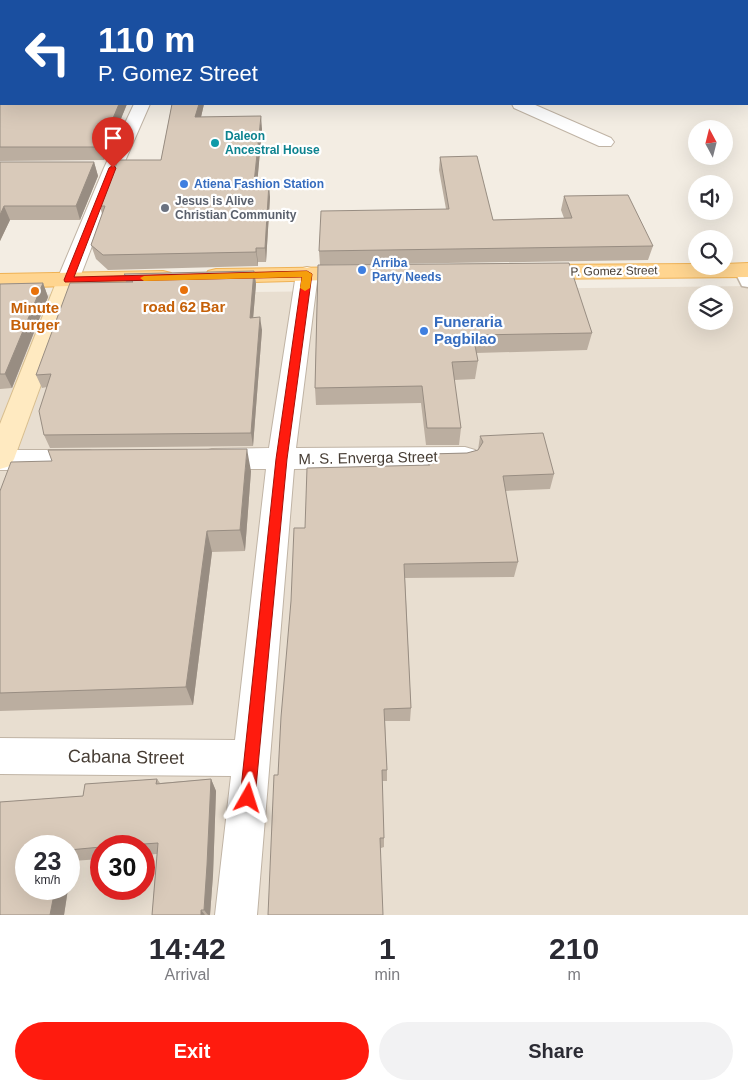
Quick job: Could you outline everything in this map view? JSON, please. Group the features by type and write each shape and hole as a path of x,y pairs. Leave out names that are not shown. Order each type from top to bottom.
{"main road":[{"name":"P. Gomez Street","path":"517,272 746,274"},
{"path":"0,281 377,274"},
{"path":"0,459 68,280"}],"street":[{"path":"68,280 103,168 141,105"},
{"path":"522,105 606,142"},
{"path":"236,915 281,459 307,274"},
{"name":"M. S. Enverga Street","path":"184,459 465,457"},
{"path":"0,459 116,460"},
{"name":"Cabana Street","path":"0,756 252,758"}],"shaded area":[{"path":"733,286 748,286 748,915 0,915 0,295 688,287 688,330 733,330"}],"building":[{"path":"0,105 119,105 101,147 0,147"},
{"path":"172,105 199,105 195,117 261,116 254,183 269,183 265,248 256,248 256,252 103,255 91,245 105,206 100,206 118,160 161,160"},
{"path":"477,156 493,220 572,218 564,196 628,195 653,246 319,251 321,211 449,209 440,157"},
{"path":"0,162 94,162 76,206 4,206 0,215"},
{"path":"569,263 592,333 473,335 478,361 452,362 461,428 427,428 422,386 315,388 318,265"},
{"path":"254,271 250,318 260,317 251,433 44,435 39,411 51,374 36,375 70,283 133,282 124,274"},
{"path":"43,283 5,374 0,374 0,284"},
{"path":"543,433 554,474 503,476 518,562 404,564 411,708 384,709 387,770 382,770 384,838 380,838 383,915 268,915 274,775 278,775 291,601 294,528 305,528 307,468 430,465 429,454 467,453 478,450 483,442 480,436"},
{"path":"247,449 240,530 207,531 186,687 0,693 0,491 11,462 52,461 48,450"},
{"path":"157,779 156,784 211,779 204,910 201,910 201,915 152,915 153,900 155,900 158,843 155,843 155,835 90,835 90,848 80,849 80,835 15,835 15,900 53,900 50,915 0,915 0,802 83,796 85,784"}],"slow traffic":[{"path":"144,278 307,274 305,288"}],"place":[{"name":"Daleon Ancestral House","path":"215,143"},
{"name":"Atiena Fashion Station","path":"184,184"},
{"name":"Jesus is Alive Christian Community","path":"165,208"},
{"name":"Arriba Party Needs","path":"362,270"},
{"name":"road 62 Bar","path":"184,290"},
{"name":"Minute Burger","path":"35,291"},
{"name":"Funeraria Pagbilao","path":"424,331"}],"route":[{"path":"113,168 68,280 307,274 281,459 248,798"}]}
